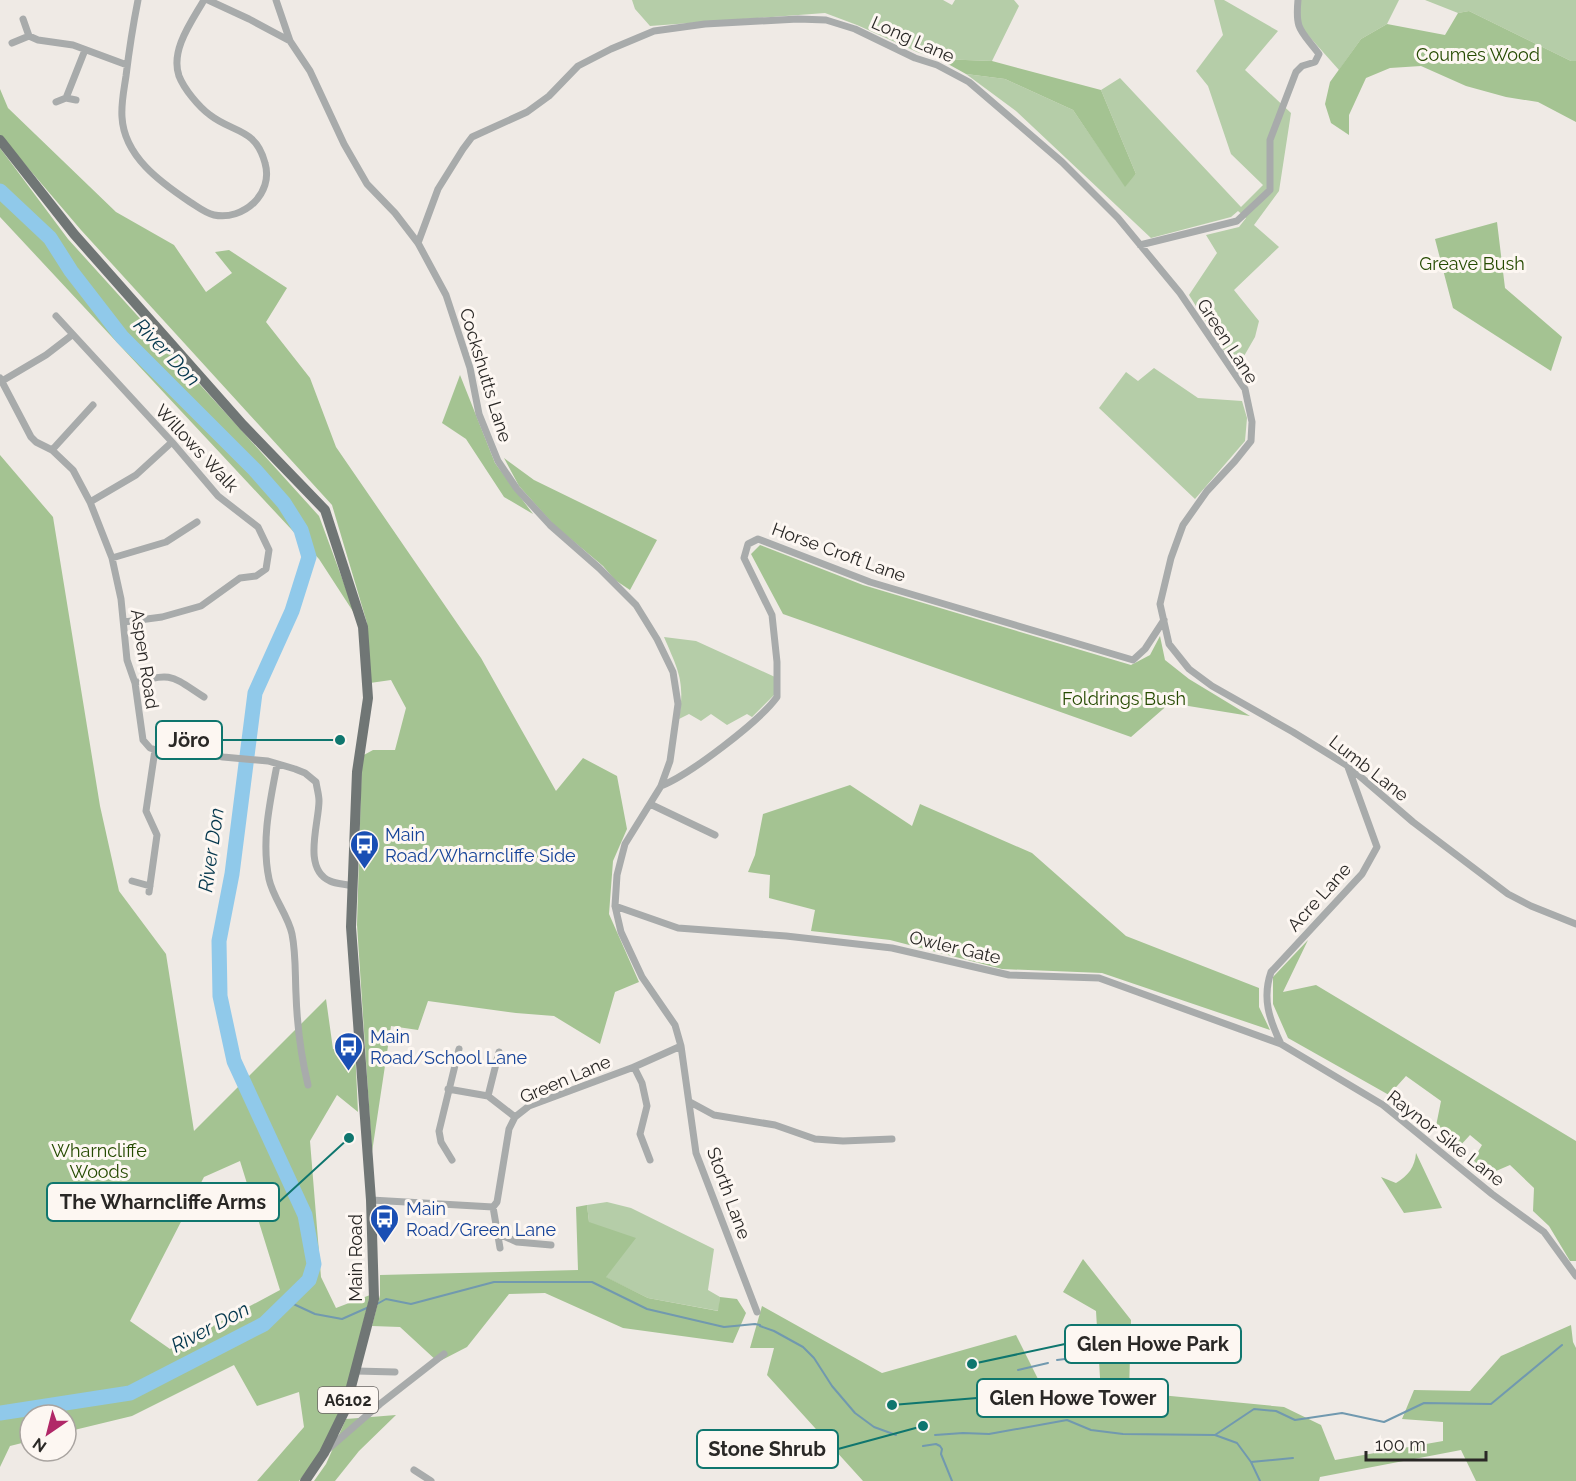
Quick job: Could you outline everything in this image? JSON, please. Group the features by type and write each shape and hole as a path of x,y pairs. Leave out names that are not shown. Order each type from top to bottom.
{"main road":[{"name":"A6102","path":"0,140 74,234 243,425 325,510 363,627 368,698 357,772 351,927 371,1200"},
{"name":"Main Road","path":"305,1481 324,1453 345,1410 373,1305 371,1200"}],"street":[{"path":"138,0 122,107 123,130 135,155 145,167 206,213 229,215 247,210 255,203 262,190 266,167 262,153 251,137 210,115 185,87 178,75 179,50 182,40 206,0 290,41"},
{"name":"Cockshutts Lane","path":"276,0 290,41 310,71 344,144 367,184 395,213 418,243 446,295 470,368 479,414 498,461 517,489 550,525 599,568 636,605 670,666 676,683 678,704 670,761 661,786 625,844 616,875 615,906"},
{"path":"1140,245 1237,221 1270,190 1270,140 1296,72 1302,66 1315,62 1319,54 1297,26 1298,0"},
{"name":"Long Lane","path":"418,243 438,189 462,148 472,137 527,112 549,96 578,66 654,31 705,24 798,19 826,20 855,29 915,58 937,65 969,82 1062,162 1118,218 1140,245"},
{"path":"23,20 29,36 38,40 73,45 127,65"},
{"path":"12,43 29,36"},
{"path":"66,98 85,50"},
{"path":"56,102 66,98 76,100"},
{"name":"Green Lane","path":"1140,245 1180,293 1245,389 1252,422 1251,441 1207,490 1183,525 1171,558 1160,604 1164,620"},
{"name":"Willows Walk","path":"56,316 172,442 218,496 258,527 269,550 266,569 256,576 240,578 201,606 162,617 124,622"},
{"path":"1,380 46,356 72,335"},
{"name":"Aspen Road","path":"1,380 31,437 52,450 73,470 90,502 112,558 121,599 127,660 135,683 143,740 155,750"},
{"path":"52,450 93,405"},
{"path":"68,417 76,423"},
{"path":"90,502 136,475 172,442"},
{"path":"112,558 166,542 198,522"},
{"name":"Horse Croft Lane","path":"661,786 675,780 722,746 754,721 777,697 777,662 772,615 744,558 748,544 758,539 870,582 1133,660 1145,649 1164,620"},
{"name":"Lumb Lane","path":"1164,620 1169,644 1189,669 1212,686 1348,765 1413,822 1508,894 1576,924"},
{"path":"135,683 158,676 173,677 204,697"},
{"path":"132,881 150,889 158,835 146,811 155,750 162,752 184,749 224,757 268,761 304,773 316,782 319,801 314,860 318,871 329,881 353,886"},
{"path":"277,765 266,828 266,853 269,880 292,932 296,996 303,1062 308,1085"},
{"name":"Acre Lane","path":"1281,1044 1267,1006 1266,988 1272,972 1362,874 1377,847 1348,765"},
{"path":"650,804 716,835"},
{"path":"615,906 621,932 642,977 675,1024 681,1046"},
{"name":"Owler Gate","path":"615,906 678,928 786,936 892,948 1009,975 1099,978 1281,1044"},
{"name":"Raynor Sike Lane","path":"1281,1044 1383,1105 1492,1194 1544,1232 1576,1276"},
{"name":"Green Lane","path":"493,1207 497,1202 509,1129 515,1117 529,1106 634,1067 681,1046"},
{"name":"Storth Lane","path":"681,1046 696,1153 757,1312"},
{"path":"453,1160 441,1142 439,1131 459,1049"},
{"path":"488,1096 499,1052"},
{"path":"634,1067 642,1083 647,1106 640,1134 650,1160"},
{"path":"448,1089 488,1096 515,1117"},
{"path":"690,1102 714,1115 775,1125 815,1139 843,1141 892,1139"},
{"path":"371,1200 493,1207 500,1248"},
{"path":"497,1233 517,1242 551,1245"},
{"path":"324,1453 380,1404 444,1354"},
{"path":"356,1371 395,1372"},
{"path":"414,1470 431,1481"}],"green space":[{"path":"632,0 943,0 952,5 955,0 1014,0 1019,6 992,61 939,59 825,13 650,26 635,9"},
{"path":"1214,0 1224,0 1278,31 1245,70 1291,113 1279,191 1254,225 1279,247 1234,290 1259,321 1255,337 1236,370 1189,295 1217,253 1206,235 1239,227 1246,218 1238,211 1231,217 1151,238 1016,111 966,74 1005,79 1073,110 1125,186 1136,174 1101,90 1120,78 1241,207 1263,185 1231,154 1208,86 1196,71 1223,35"},
{"path":"1300,0 1399,0 1387,24 1361,39 1339,70 1299,25"},
{"path":"1425,0 1576,0 1576,61 1571,61 1469,11 1458,13"},
{"name":"Coumes Wood","path":"1469,11 1571,61 1576,61 1576,122 1538,102 1506,97 1466,86 1421,66 1390,68 1366,78 1349,115 1349,135 1331,123 1325,104 1330,82 1361,39 1387,24 1445,35 1458,13"},
{"path":"939,59 992,61 1101,90 1136,174 1125,187 1073,110 1005,79 966,74"},
{"path":"0,89 8,108 116,212 174,245 206,292 232,273 215,252 229,250 287,288 266,322 310,378 336,447 481,658 556,791 583,758 617,776 627,829 613,861 609,914 639,982 615,992 600,1044 554,1016 428,1001 418,1030 391,1026 372,1152 357,925 362,756 373,750 395,750 406,708 391,680 370,683 367,623 332,505 81,230 0,135"},
{"path":"0,148 68,239 319,516 356,616 319,559 0,217"},
{"name":"Greave Bush","path":"1497,222 1505,288 1562,337 1551,371 1453,308 1435,239"},
{"path":"1154,368 1198,398 1242,401 1247,418 1245,441 1195,499 1099,408 1126,372 1138,381"},
{"path":"460,375 495,463 533,514 504,497 466,439 442,423"},
{"name":"Wharncliffe Woods","path":"0,455 53,517 100,806 119,891 166,954 194,1131 326,999 333,1049 355,1049 358,1112 337,1095 310,1141 321,1277 336,1308 370,1295 345,1398 322,1451 299,1481 257,1481 304,1427 299,1392 257,1406 234,1365 132,1416 78,1429 78,1403 18,1403 18,1444 10,1446 0,1467","holes":["240,1161 280,1290 170,1349 130,1321 204,1177"]},
{"path":"504,458 534,480 657,540 630,590 615,580 603,566 554,525 519,486"},
{"name":"Foldrings Bush","path":"760,545 863,585 1131,665 1150,655 1160,636 1165,660 1189,679 1250,716 1170,703 1131,737 783,614 751,554"},
{"path":"664,637 696,641 775,677 774,695 752,717 747,714 727,725 711,714 701,721 689,714 679,719 681,686 674,659"},
{"path":"850,785 912,826 920,804 1032,853 1126,936 1259,988 1259,1007 1270,1030 1102,973 1002,969 890,940 811,931 815,910 769,898 770,875 748,872 755,855 763,814"},
{"path":"1308,940 1283,992 1316,985 1576,1141 1576,1261 1570,1261 1549,1226 1533,1211 1534,1188 1510,1165 1489,1174 1473,1160 1482,1145 1470,1135 1459,1147 1436,1126 1441,1101 1406,1076 1389,1095 1288,1038 1273,1004 1273,977"},
{"path":"1416,1153 1442,1208 1404,1213 1381,1177 1396,1183 1412,1167"},
{"path":"607,1202 631,1208 714,1249 708,1290 720,1297 719,1311 648,1298 605,1277 589,1222 587,1205"},
{"path":"587,1205 589,1222 636,1238 606,1277 648,1298 718,1311 720,1297 737,1299 746,1313 733,1343 623,1328 545,1293 509,1294 467,1347 438,1362 400,1327 372,1326 380,1295 380,1275 578,1270 576,1207"},
{"path":"1083,1259 1131,1320 1129,1392 1284,1407 1321,1425 1335,1460 1443,1441 1443,1422 1402,1419 1414,1390 1470,1391 1501,1356 1571,1325 1576,1348 1576,1481 1476,1481 1461,1450 1320,1477 1319,1481 863,1481 767,1375 774,1348 750,1348 762,1306 882,1373 1016,1335 1046,1395 1101,1394 1096,1311 1063,1292"},
{"path":"396,1415 359,1451 335,1481 314,1481 326,1464 346,1419"}],"waterway":[{"name":"River Don","path":"0,191 50,238 71,271 122,337 255,470 284,503 301,530 309,557 292,611 255,693 232,874 219,941 220,996 234,1061 305,1215 314,1264 309,1280 264,1324 130,1393 0,1413"},
{"path":"377,1304 386,1299 411,1304 494,1282 592,1282 647,1309 724,1327 760,1325"},
{"path":"287,1301 315,1314 342,1319 369,1307"},
{"path":"760,1326 803,1347 814,1358 832,1386 855,1413 874,1427 896,1435"},
{"path":"1215,1435 1254,1409 1276,1411 1295,1420 1342,1413 1384,1422 1424,1403 1491,1404 1562,1345"},
{"path":"1057,1360 1081,1357"},
{"path":"1018,1370 1048,1363"},
{"path":"935,1435 989,1434 1067,1420 1091,1430 1123,1434 1215,1435 1237,1443 1251,1462 1293,1458"},
{"path":"923,1446 936,1444 940,1446 952,1481"},
{"path":"1251,1462 1260,1481"}],"place":[{"name":"Jöro","path":"340,740"},
{"name":"Main Road/Wharncliffe Side","path":"364,870"},
{"name":"Main Road/School Lane","path":"349,1072"},
{"name":"The Wharncliffe Arms","path":"349,1138"},
{"name":"Main Road/Green Lane","path":"385,1244"},
{"name":"Glen Howe Park","path":"972,1364"},
{"name":"Glen Howe Tower","path":"892,1405"},
{"name":"Stone Shrub","path":"923,1426"}]}
